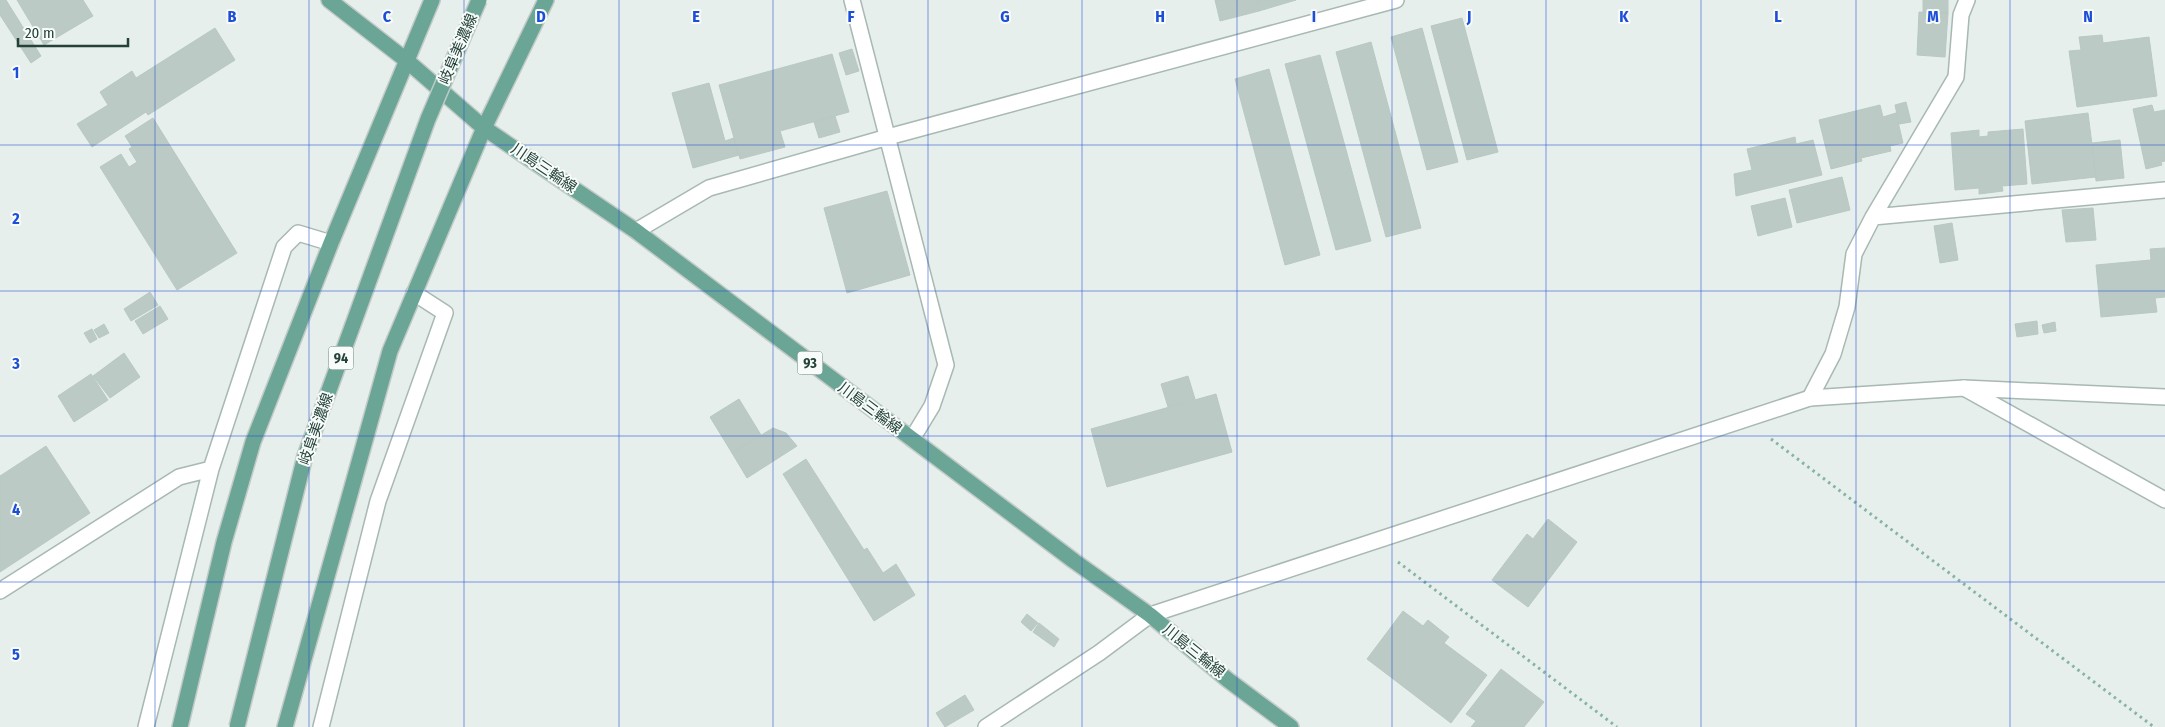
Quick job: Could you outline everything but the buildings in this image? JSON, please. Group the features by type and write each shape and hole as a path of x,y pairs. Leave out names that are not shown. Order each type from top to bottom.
{"main road":[{"name":"川島三輪線","path":"329,0 406,60 484,128 636,231 912,440 1074,561 1150,615 1228,680 1291,727"},
{"path":"180,727 224,542 253,442 331,243 432,0"},
{"name":"岐阜美濃線","path":"237,727 306,456 428,119 480,0"},
{"path":"285,727 390,350 484,128 546,0"}],"street":[{"path":"852,0 946,364 932,406 912,440"},
{"path":"636,231 709,188 888,137 1396,0"},
{"path":"1810,398 1833,354 1847,308 1854,254 1873,216 1956,77 1961,15 1967,0"},
{"path":"1873,216 2165,190"},
{"path":"146,727 212,469 284,247 298,233 331,243"},
{"path":"321,727 378,501 445,313 414,293"},
{"path":"1964,388 2165,500"},
{"path":"986,727 1099,653 1150,615 1810,398 1964,388 2165,397"},
{"path":"0,591 178,477 212,469"}],"path":[{"path":"1750,418 1763,433 2154,727"},
{"path":"1372,543 1617,727"}]}
